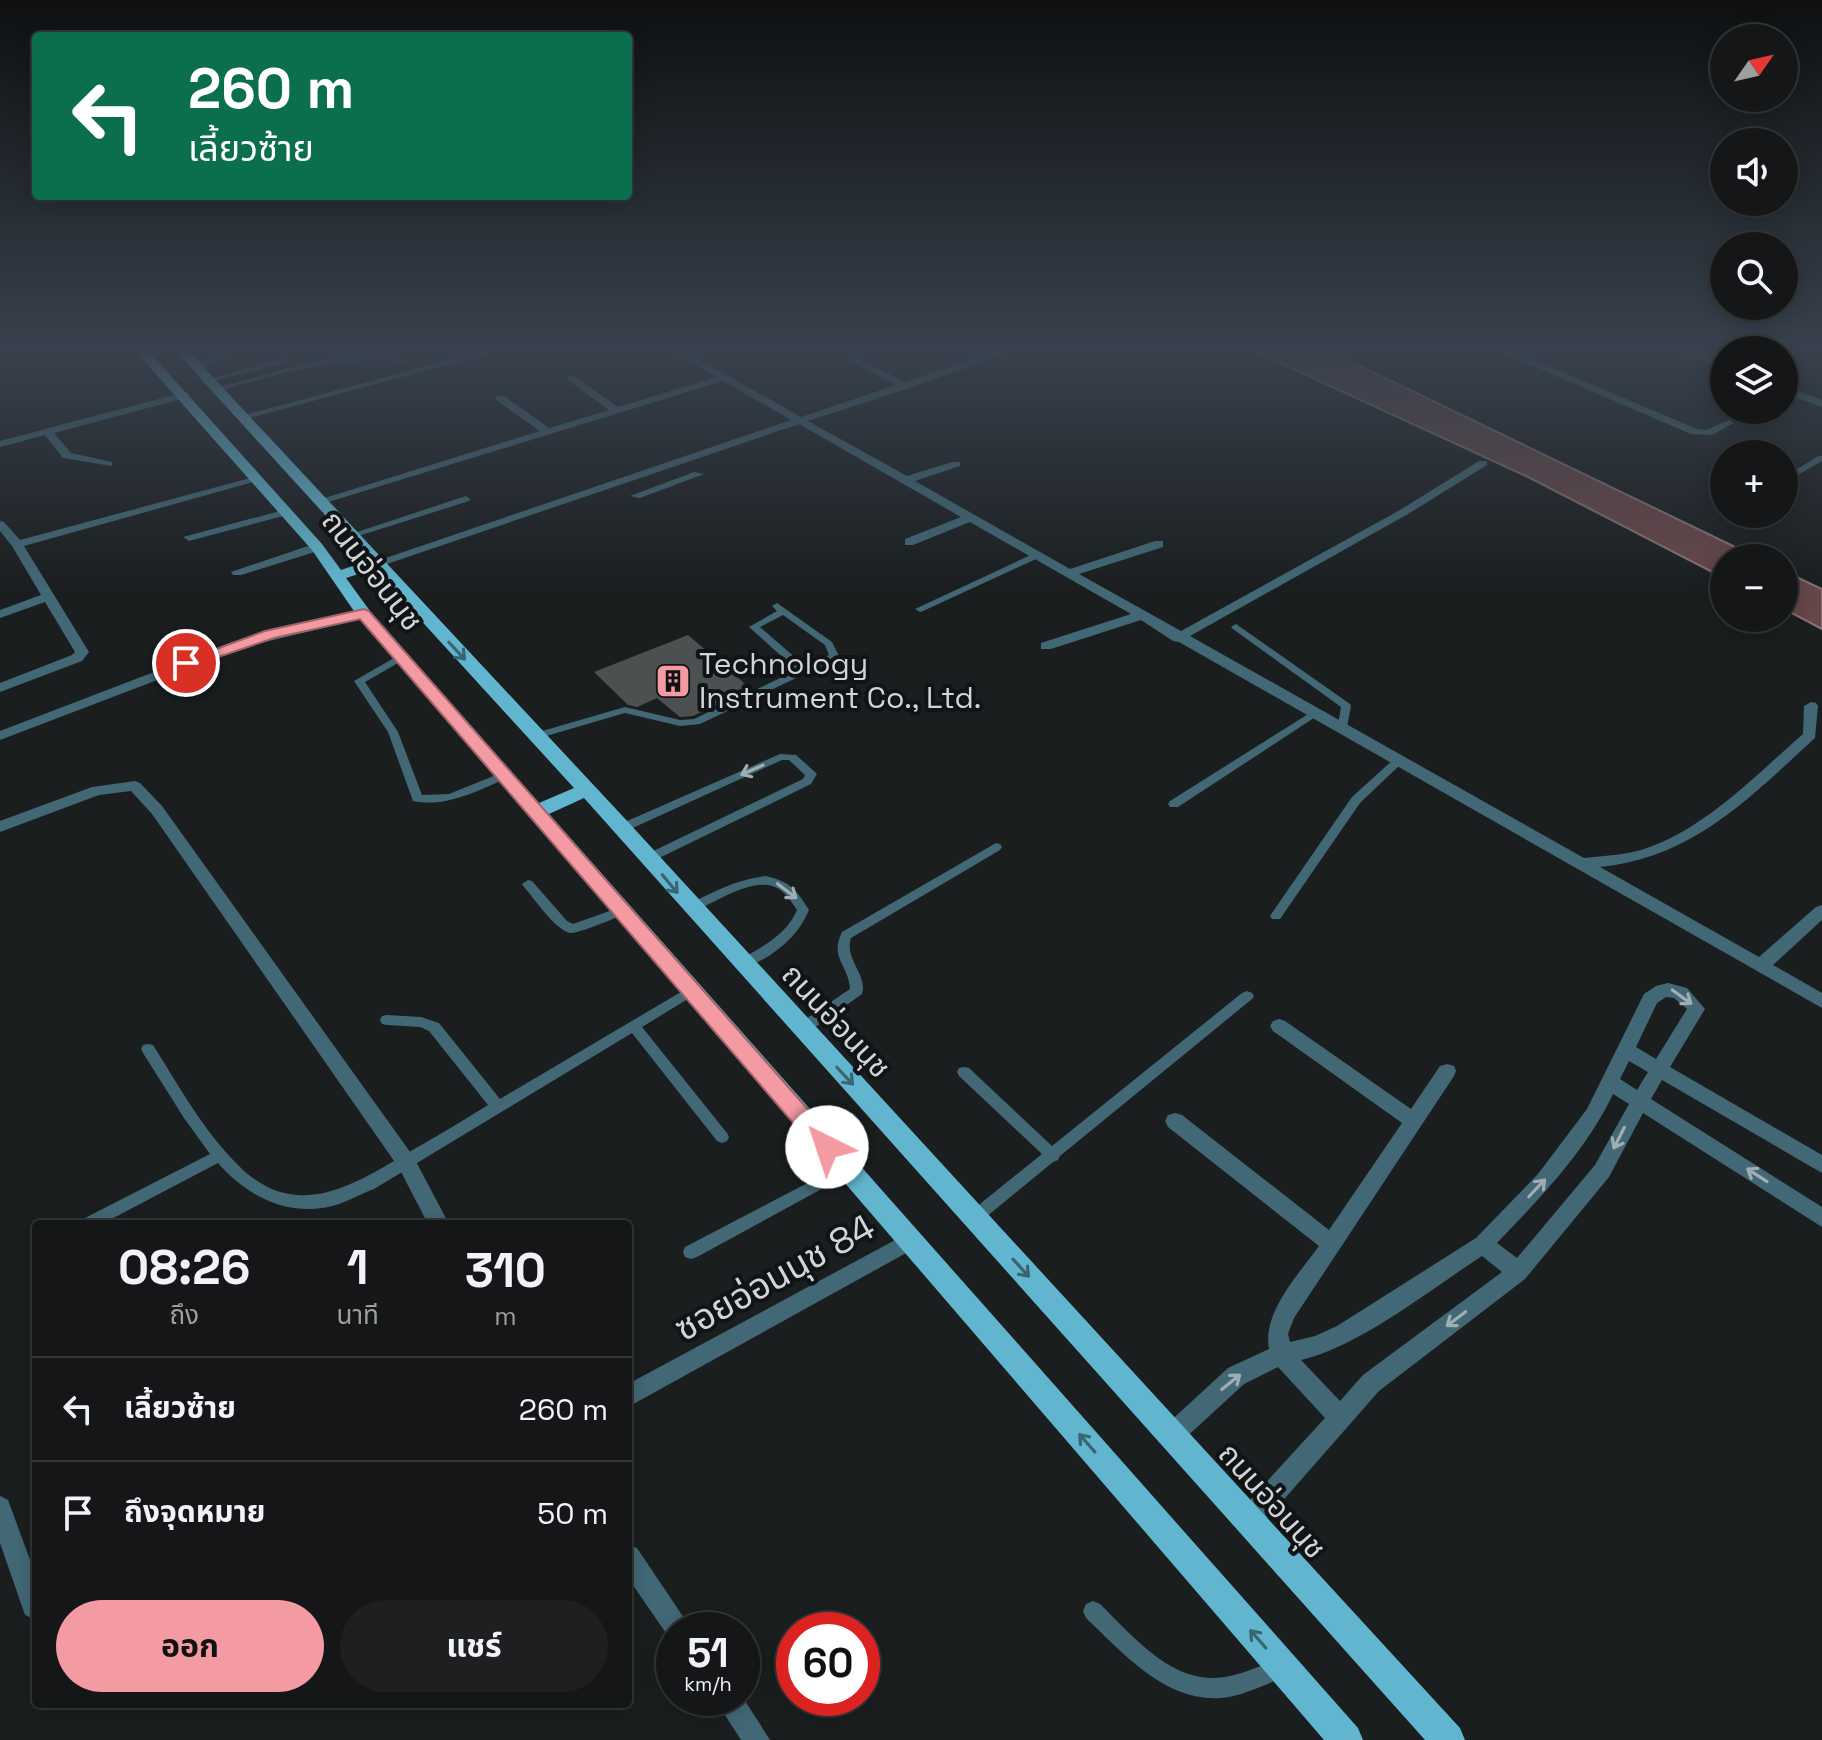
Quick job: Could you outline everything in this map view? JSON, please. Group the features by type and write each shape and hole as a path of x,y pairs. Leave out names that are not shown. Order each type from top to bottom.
{"main road":[{"name":"ถนนอ่อนนุช","path":"213,427 317,547 364,614 401,657 1346,1740"},
{"name":"ถนนอ่อนนุช","path":"251,427 374,564 622,828 691,908 1173,1434 1448,1740"},
{"path":"337,576 374,564"},
{"path":"538,811 586,790"}],"street":[{"path":"0,444 66,427"},
{"path":"542,427 547,431"},
{"path":"318,502 559,427"},
{"path":"374,564 784,427"},
{"path":"809,427 1822,1001"},
{"path":"1684,427 1708,433 1720,427"},
{"path":"48,432 67,456 108,464"},
{"path":"1178,638 1404,512 1483,463"},
{"path":"904,481 956,464"},
{"path":"645,473 665,486"},
{"path":"636,496 698,474"},
{"path":"17,544 258,479"},
{"path":"189,537 287,512"},
{"path":"909,542 969,518"},
{"path":"0,524 17,544 82,652 77,658 0,688"},
{"path":"1066,574 1159,544"},
{"path":"237,572 317,547"},
{"path":"0,614 49,596"},
{"path":"0,736 240,644 364,614"},
{"path":"1046,646 1139,616"},
{"path":"1581,864 1652,852 1685,834 1747,791 1810,735 1811,706"},
{"path":"0,827 97,790 135,786 157,810 406,1162 437,1220"},
{"path":"1761,966 1822,911"},
{"path":"1173,1434 1236,1376 1281,1354 1317,1346 1345,1333 1483,1244 1569,1150 1610,1082 1650,999 1659,990 1672,989 1689,997 1696,1009 1602,1171 1518,1272 1371,1383 1248,1521"},
{"path":"1279,1026 1413,1121"},
{"path":"1626,1050 1822,1165"},
{"path":"1340,1417 1281,1354 1277,1334 1286,1312 1447,1071"},
{"path":"1610,1082 1822,1218"},
{"path":"1175,1121 1331,1243"},
{"name":"ซอยอ่อนนุช 84","path":"632,1394 910,1241"},
{"path":"1483,1244 1518,1272"},
{"path":"0,1508 32,1600"},
{"path":"632,1563 666,1612"},
{"path":"740,1716 757,1740"}],"lane":[{"path":"1798,473 1822,458"},
{"path":"349,536 466,499"},
{"path":"920,609 1035,556"},
{"path":"536,736 625,710 680,723 696,722 828,661 834,656 834,650 780,609 754,627 805,671"},
{"path":"1236,627 1346,706 1342,730"},
{"path":"401,657 359,681 393,732 417,798 430,802 447,798 506,775"},
{"path":"1174,804 1313,714"},
{"path":"622,828 780,757 792,757 811,774 807,781 649,858"},
{"path":"1276,916 1356,800 1398,761"},
{"path":"802,1029 857,991 858,983 842,956 841,944 846,935 996,847"},
{"path":"691,908 744,883 763,878 795,894 803,910 791,935 743,964"},
{"path":"528,884 563,924 572,929 621,911"},
{"path":"148,1049 219,1156 258,1194 297,1204 341,1199 691,991"},
{"path":"975,1217 1247,996"},
{"path":"387,1020 421,1022 434,1027 498,1107"},
{"path":"633,1025 722,1137"},
{"path":"964,1072 1053,1156"},
{"path":"96,1220 219,1156"},
{"path":"691,1252 846,1169"},
{"path":"1093,1611 1164,1676 1196,1687 1223,1688 1284,1667"}],"shaded area":[{"path":"1420,427 1487,427 1729,544 1710,544 1710,571 1530,478"},
{"path":"1798,578 1822,589 1822,629 1798,616"}],"building":[{"name":"Technology Instrument Co., Ltd.","path":"688,635 751,689 693,716 680,717 657,698 637,707 628,705 594,672"}],"place":[{"name":"Technology Instrument Co., Ltd.","path":"673,681"}],"route":[{"path":"186,663 270,635 364,614 827,1147"}]}
